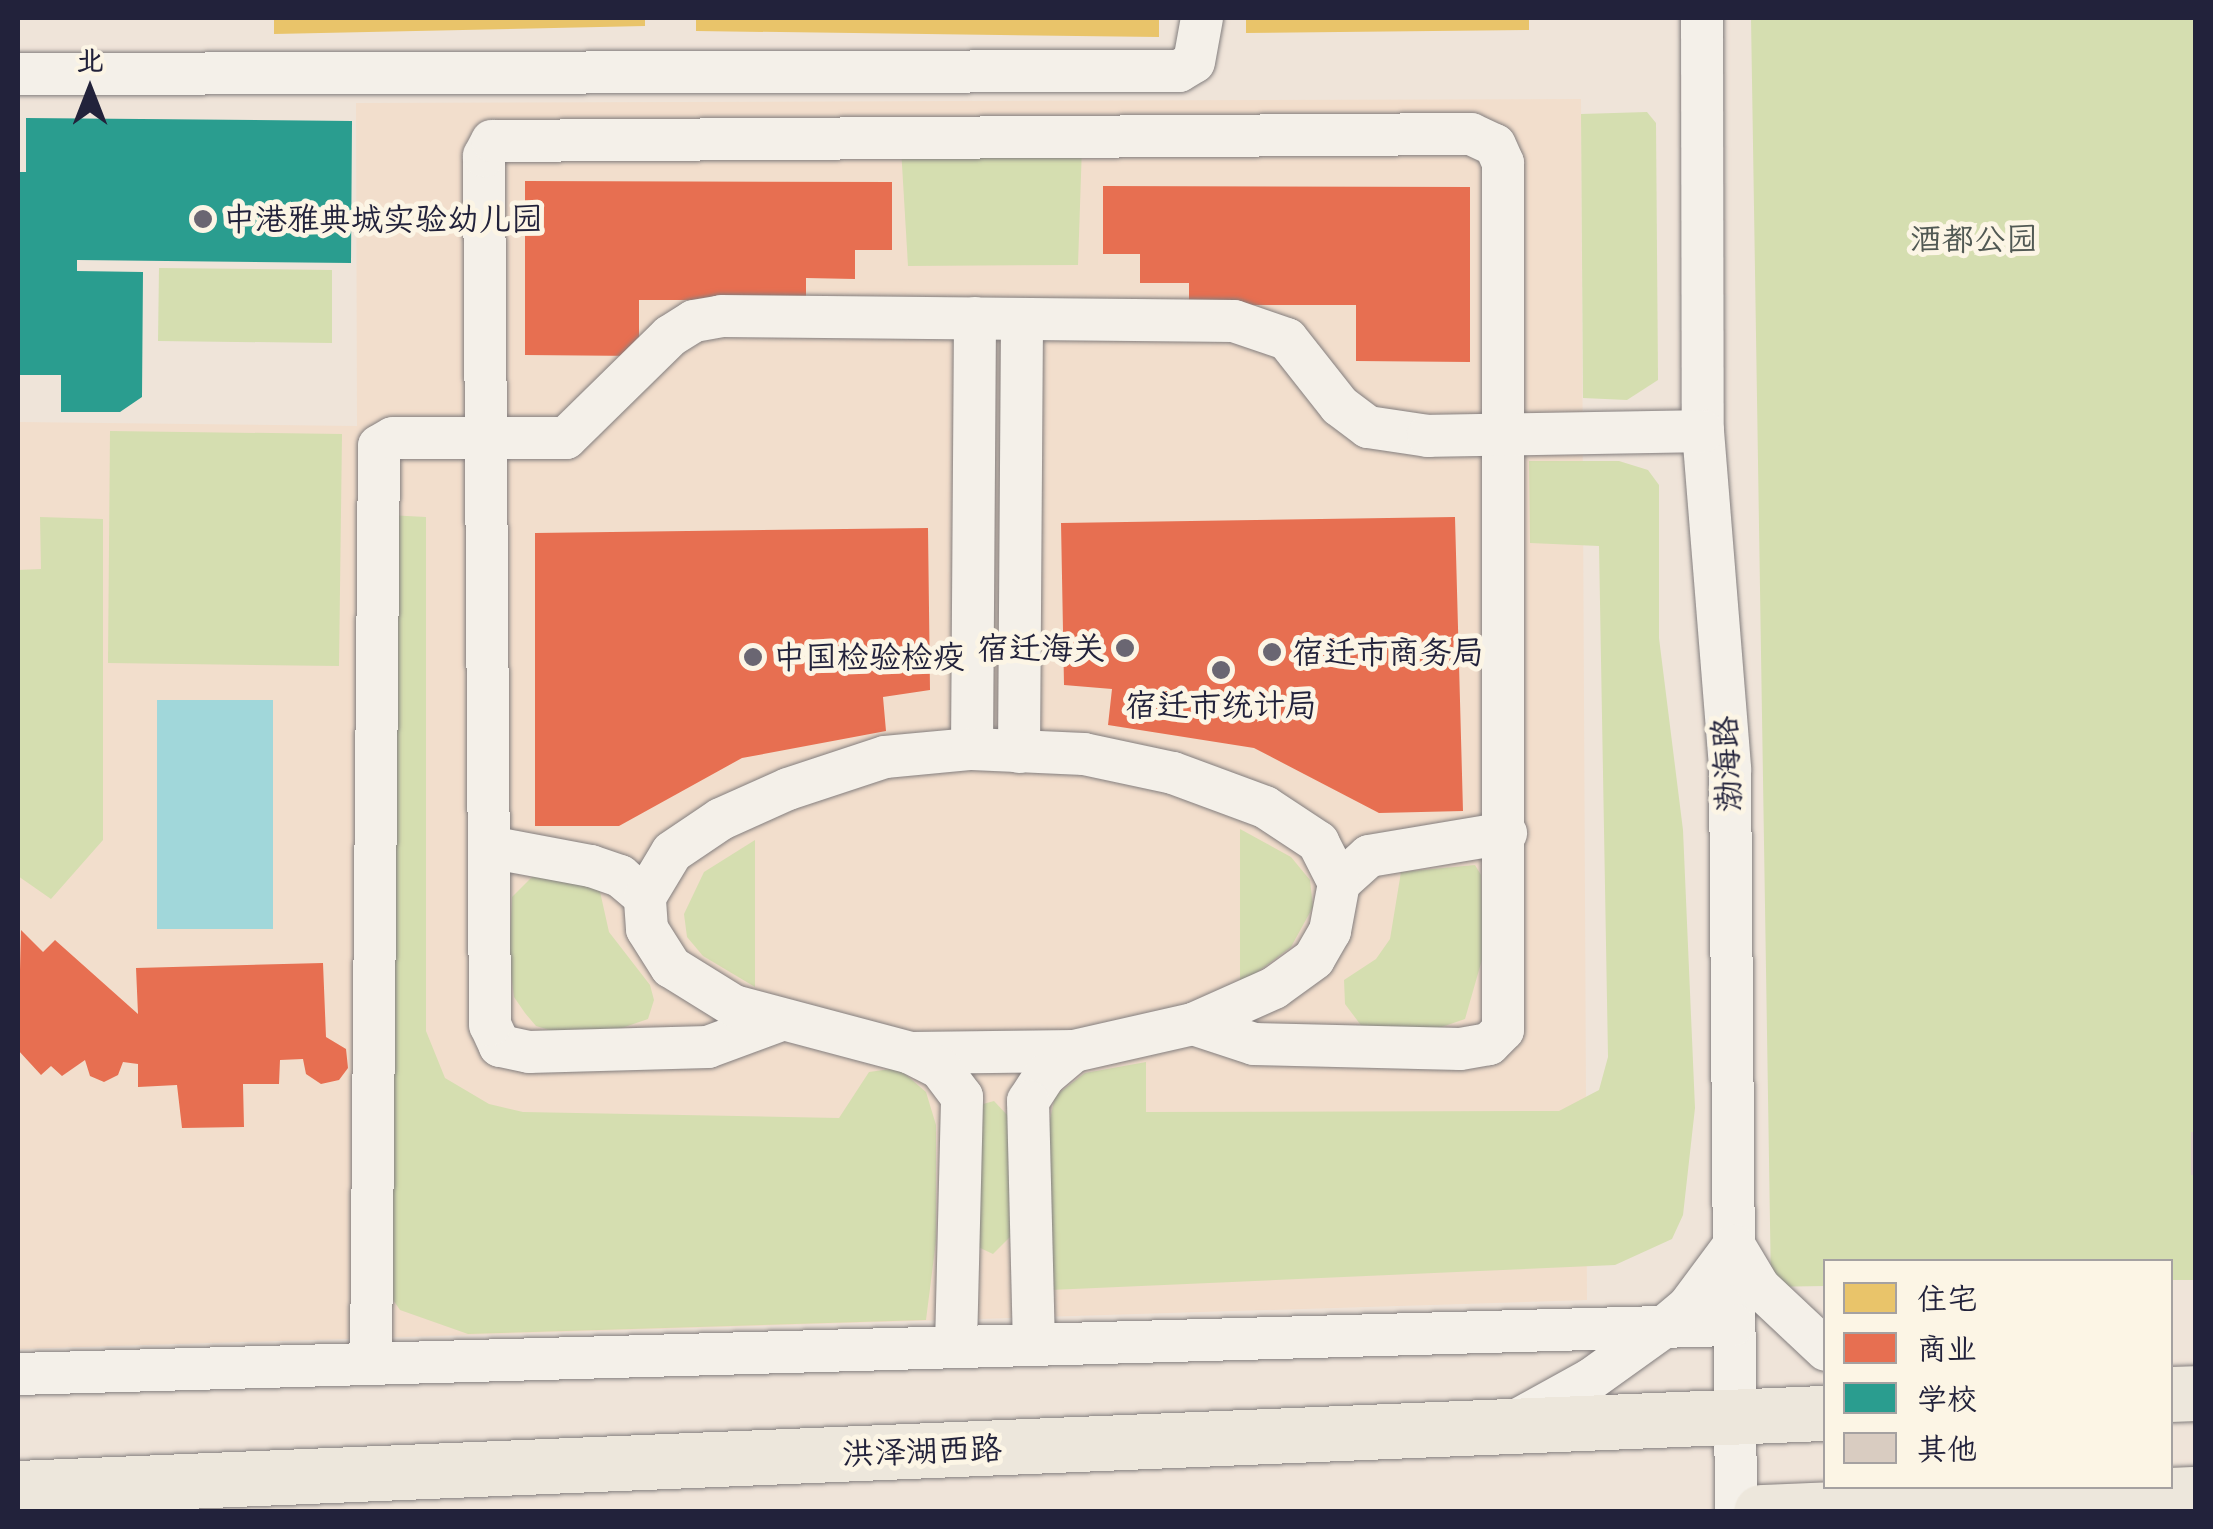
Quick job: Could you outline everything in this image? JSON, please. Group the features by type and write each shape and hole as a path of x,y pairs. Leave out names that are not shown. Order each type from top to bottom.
{"main road":[{"name":"洪泽湖西路","path":"18,1488 1823,1412"},
{"path":"1761,1512 2196,1494"},
{"path":"2014,1501 2094,1512"}],"street":[{"path":"18,74 1179,71 1194,62 1202,18"},
{"name":"渤海路","path":"1702,18 1703,431 1730,768 1736,1512"},
{"path":"781,1020 708,1047 529,1052 500,1046 490,1025 484,156 492,142 1471,134 1495,145 1504,162 1504,1030 1489,1044 1254,1044 1192,1024"},
{"path":"371,1363 379,446 393,438 566,438 636,367 694,321 975,318 1263,326 1287,339 1340,406 1368,427 1428,436 1703,431"},
{"path":"972,749 975,318"},
{"path":"1019,752 1022,320"},
{"path":"956,1346 962,1096 940,1068 911,1053 734,1006 671,967 647,929 646,897 672,852 754,804 885,756 972,749 1084,754 1173,773 1265,806 1318,842 1339,882"},
{"path":"911,1053 1074,1052 1192,1024 1274,988 1314,959 1330,931 1339,882 1368,856 1506,832"},
{"path":"490,847 591,866 620,876 646,897"},
{"path":"1034,1344 1028,1102 1045,1075 1074,1052"},
{"path":"1506,1426 1590,1380 1664,1327 1688,1307 1734,1245 1759,1286 1823,1347"},
{"path":"18,1374 1734,1324"}],"shaded area":[{"name":"宿迁海关","path":"1581,99 1587,1300 18,1349 18,422 357,426 356,103"}],"green space":[{"name":"酒都公园","path":"1751,18 2195,18 2195,1280 2173,1280 2173,1259 1823,1259 1823,1286 1771,1287"},
{"path":"1647,112 1656,123 1658,380 1627,400 1583,398 1581,114"},
{"path":"1082,146 1078,265 908,266 901,148"},
{"path":"159,268 332,270 332,343 158,341"},
{"path":"110,431 342,434 339,666 108,663"},
{"path":"1529,461 1619,461 1648,470 1659,485 1659,638 1683,830 1695,1108 1683,1215 1672,1239 1615,1265 1050,1290 1048,1130 1055,1096 1085,1073 1146,1062 1146,1112 1559,1111 1599,1090 1608,1057 1599,546 1530,543"},
{"path":"388,515 426,517 426,1031 445,1078 489,1104 523,1112 839,1118 869,1072 898,1068 926,1092 936,1125 936,1241 926,1320 468,1334 400,1310 385,1288"},
{"path":"40,517 103,519 103,840 51,899 18,876 18,570 41,569"},
{"path":"1240,829 1291,857 1310,880 1313,907 1291,947 1240,985"},
{"path":"755,840 755,987 703,956 687,937 684,914 704,872"},
{"path":"1475,865 1481,875 1483,956 1465,1019 1430,1031 1363,1028 1345,1004 1344,980 1376,959 1390,939 1401,872"},
{"path":"535,874 599,887 609,932 650,985 654,1000 648,1019 607,1033 556,1032 536,1026 525,1013 514,997 509,957 512,897"},
{"path":"994,1101 1010,1118 1010,1237 993,1254 976,1246 983,1104"}],"water":[{"path":"157,700 273,700 273,929 157,929"}],"building: 住宅":[{"path":"274,18 645,18 645,26 274,34"},
{"path":"696,18 1159,18 1159,37 696,31"},
{"path":"1246,18 1529,18 1529,30 1246,33"}],"building: 商业":[{"path":"525,181 892,182 892,250 855,250 855,279 806,278 806,300 639,300 639,356 525,355"},
{"path":"1103,186 1470,187 1470,362 1356,361 1356,305 1189,305 1189,283 1140,283 1140,254 1103,254"},
{"path":"1455,517 1463,811 1379,813 1254,748 1108,725 1112,689 1064,685 1061,523"},
{"path":"928,528 930,690 883,697 886,731 742,758 619,826 535,826 535,533"},
{"path":"21,930 43,952 55,940 138,1014 136,968 323,963 326,1037 346,1049 348,1068 339,1080 321,1084 306,1074 303,1059 280,1060 279,1084 243,1084 244,1127 182,1128 177,1085 138,1087 138,1064 123,1062 118,1075 104,1082 90,1076 85,1060 62,1076 51,1066 41,1075 18,1050"}],"building: 学校":[{"path":"26,118 352,121 351,263 77,260 77,271 143,272 142,397 120,412 61,412 61,375 18,375 18,172 26,172"}],"building: 其他":[{"path":"2191,1132 2196,1132 2196,1175 2191,1175"}],"place":[{"name":"中港雅典城实验幼儿园","path":"203,219"},
{"name":"宿迁海关","path":"1125,648"},
{"name":"宿迁市商务局","path":"1272,652"},
{"name":"中国检验检疫","path":"753,657"},
{"name":"宿迁市统计局","path":"1221,670"}]}
